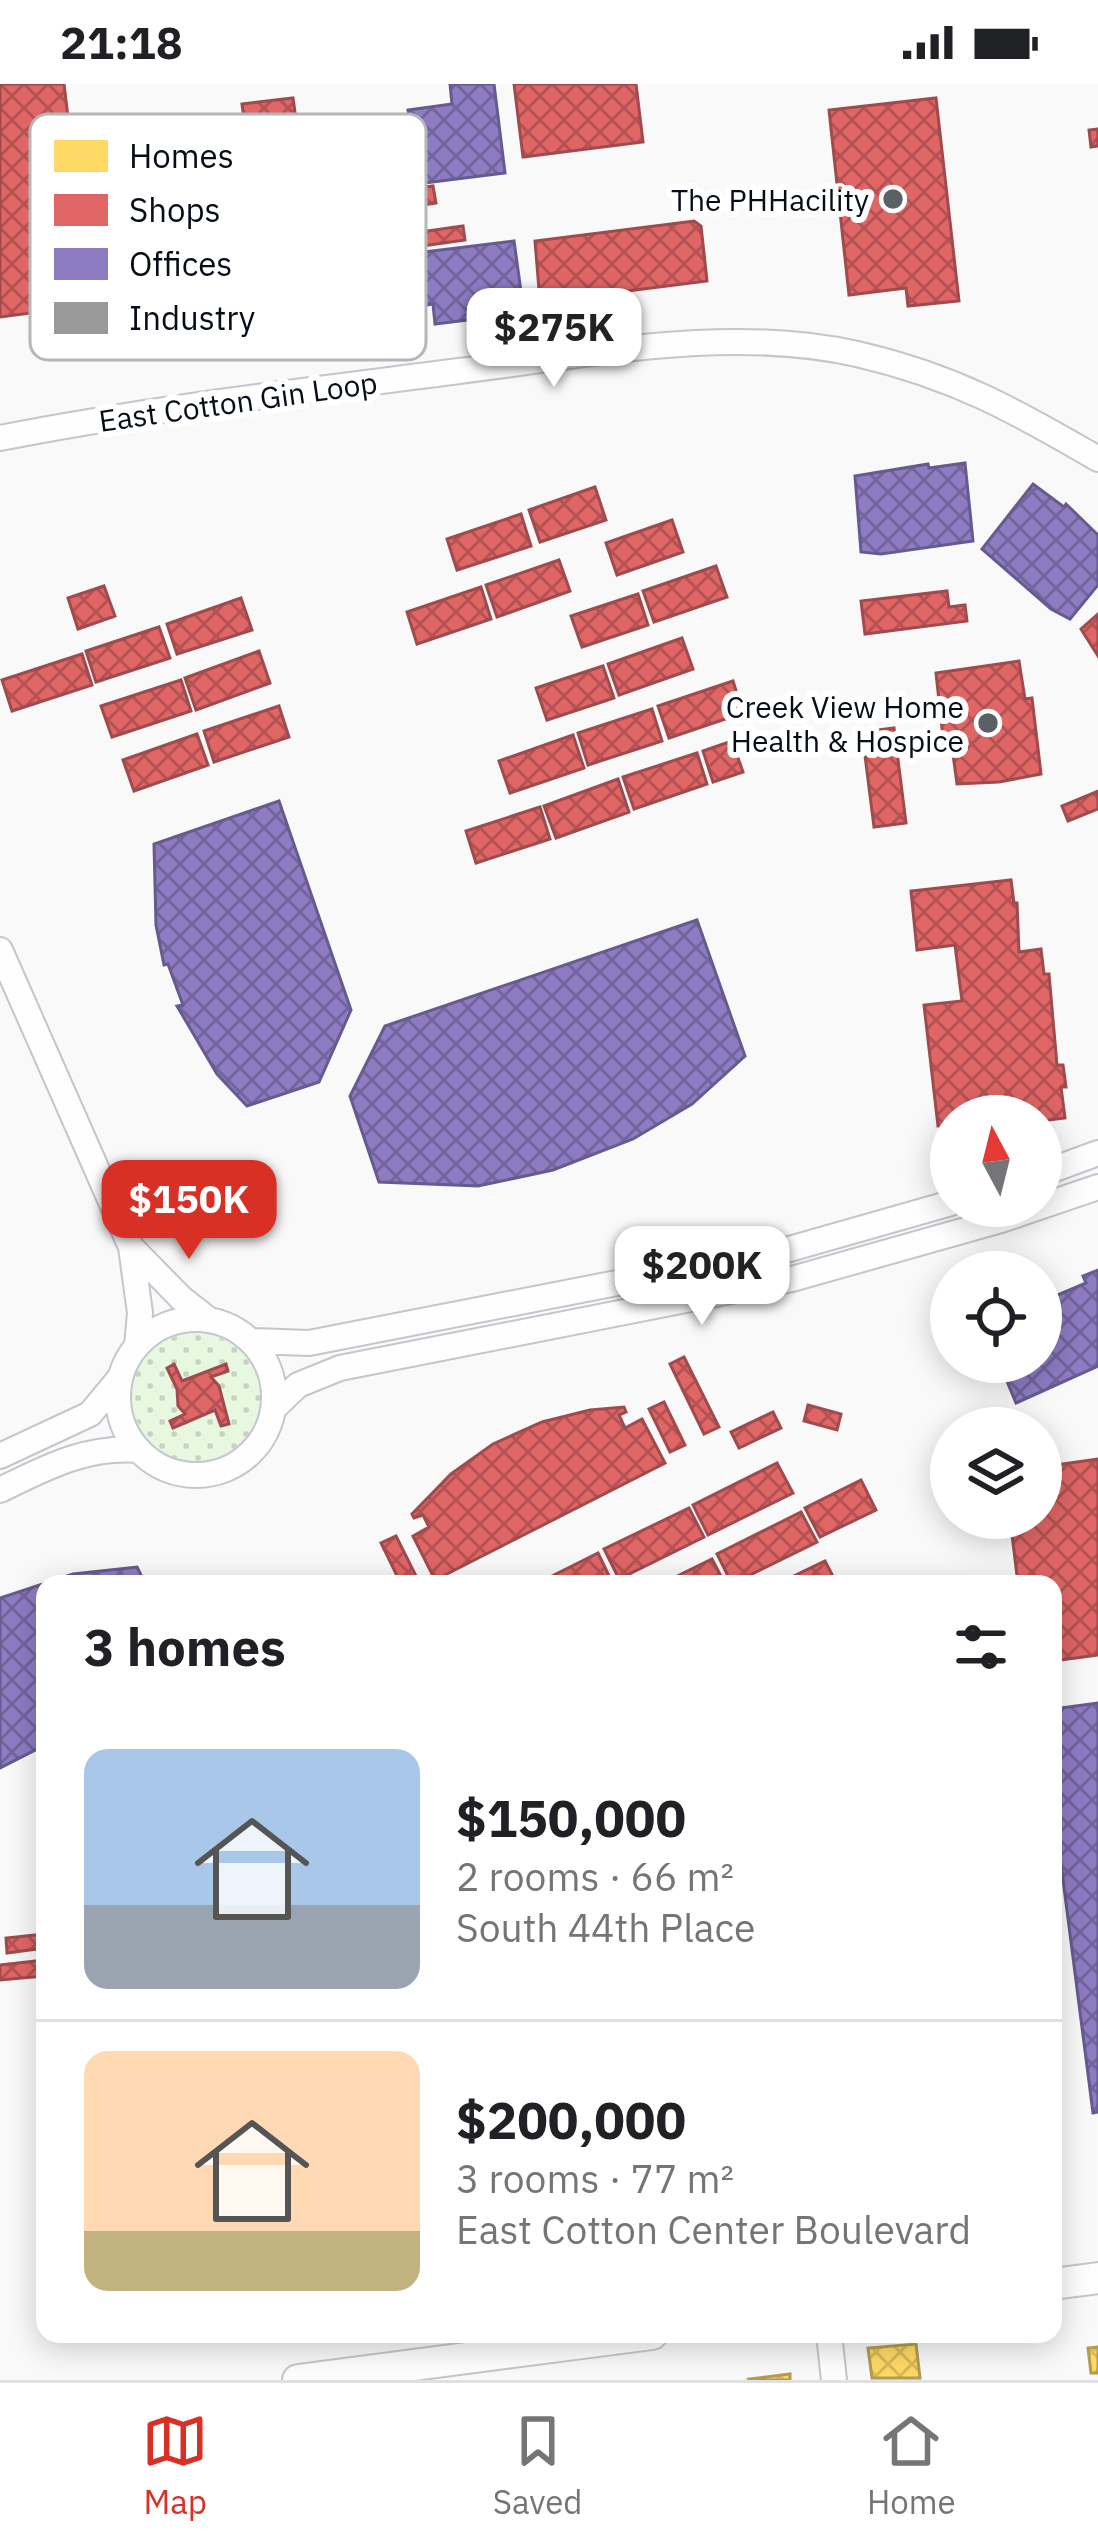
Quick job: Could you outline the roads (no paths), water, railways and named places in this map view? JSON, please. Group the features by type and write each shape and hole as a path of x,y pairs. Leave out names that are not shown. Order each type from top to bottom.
{"street":[{"name":"East Cotton Gin Loop","path":"0,438 245,397 724,341 853,353 926,372 994,399 1098,459"},
{"path":"0,950 131,1247 140,1310 136,1346 121,1377 90,1414 0,1456"},
{"path":"1062,1166 1098,1153"},
{"path":"121,1377 121,1417 139,1450 173,1471 200,1475 235,1465 259,1444 286,1393 321,1374 793,1279 1098,1187"},
{"path":"251,1341 309,1343 606,1286 786,1250 930,1209"},
{"path":"131,1247 209,1320 230,1326 251,1341 271,1373 274,1408"},
{"path":"437,1348 480,1326 578,1308 593,1301 606,1286"},
{"path":"136,1346 166,1325 209,1320"},
{"path":"0,1490 74,1456 98,1450 139,1450"},
{"path":"1062,2283 1098,2278"},
{"path":"298,2380 424,2372 598,2343"},
{"path":"830,2343 834,2380"}],"place":[{"name":"The PHHacility","path":"893,199"},
{"name":"Creek View Home Health & Hospice","path":"988,723"}]}
